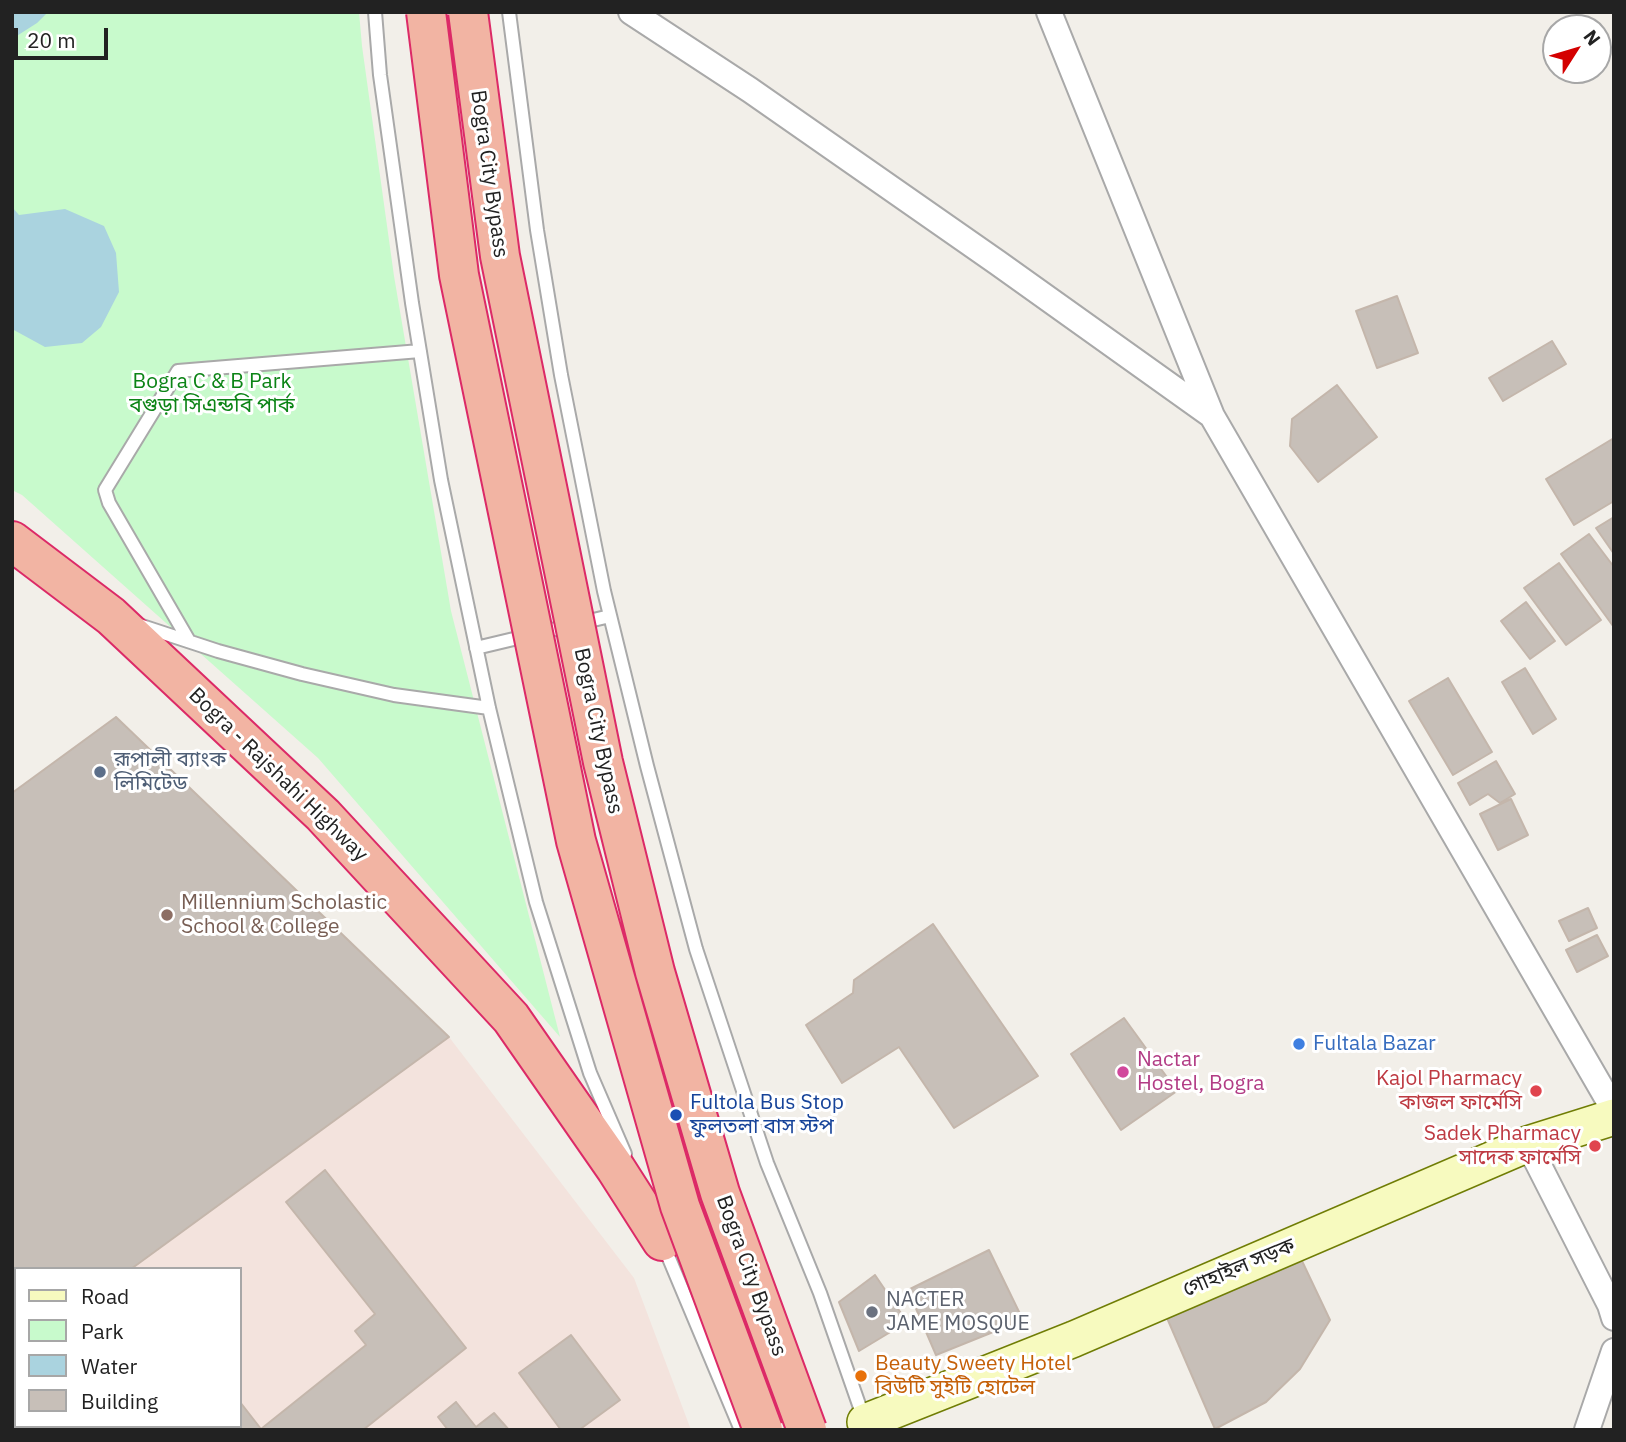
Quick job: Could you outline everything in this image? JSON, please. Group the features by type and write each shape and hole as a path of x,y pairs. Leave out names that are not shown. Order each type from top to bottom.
{"highway":[{"name":"Bogra City Bypass","path":"426,12 459,275 576,841 680,1206 763,1430"},
{"name":"Bogra City Bypass","path":"468,12 500,256 603,762 655,972 720,1193 807,1430"},
{"name":"Bogra - Rajshahi Highway","path":"12,541 111,616 323,814 511,1018 616,1169 662,1241"}],"main road":[{"name":"গোহাইল সড়ক","path":"867,1426 1528,1144 1614,1117"}],"street":[{"path":"631,12 750,90 1212,416"},
{"path":"1049,12 1212,416 1614,1110"},
{"path":"1528,1144 1610,1305 1614,1318"},
{"path":"1587,1430 1614,1351"}],"lane":[{"path":"374,12 380,75 441,480 489,708 536,902 590,1073 741,1430"},
{"path":"509,12 541,256 561,374 610,616 696,949 767,1163 820,1293 867,1426"},
{"path":"189,642 109,503 105,490 178,371 420,351"},
{"path":"111,616 189,642 302,674 394,695 489,708"},
{"path":"476,648 610,616"}],"shaded area":[{"path":"449,1037 634,1278 691,1430 12,1430 14,1354 14,1428 242,1428 242,1267 134,1267"}],"green space":[{"name":"Bogra C & B Park বগুড়া সিএন্ডবি পার্ক","path":"12,12 359,12 394,276 451,611 560,1037 318,758 22,495 12,490"}],"water":[{"path":"12,12 48,12 37,23 12,39"},
{"path":"12,207 19,215 65,209 104,226 116,253 119,292 101,327 82,343 45,347 12,329"}],"building":[{"path":"1397,296 1418,353 1377,368 1356,311"},
{"path":"1552,341 1566,364 1503,401 1489,378"},
{"path":"1337,385 1377,437 1318,482 1290,446 1292,419"},
{"path":"1614,438 1614,501 1574,525 1546,479"},
{"path":"1614,517 1614,554 1596,528"},
{"path":"1589,534 1614,567 1613,626 1561,554"},
{"path":"1559,563 1601,620 1566,645 1524,588"},
{"path":"1526,602 1555,641 1530,659 1501,621"},
{"path":"1525,668 1556,719 1533,734 1502,682"},
{"path":"1448,678 1492,752 1453,775 1409,701"},
{"name":"Millennium Scholastic School & College","path":"116,717 449,1037 134,1267 14,1267 12,1356 12,793"},
{"path":"1496,761 1515,794 1500,803 1488,794 1470,805 1458,783"},
{"path":"1511,799 1528,835 1498,850 1480,814"},
{"path":"1588,908 1597,928 1569,941 1559,921"},
{"path":"933,924 1038,1076 954,1128 899,1047 842,1083 806,1025 853,993 854,980"},
{"path":"1597,935 1608,956 1577,972 1566,950"},
{"name":"Nactar Hostel, Bogra","path":"1124,1018 1177,1091 1121,1130 1071,1054"},
{"path":"325,1170 466,1348 363,1430 200,1430 198,1428 242,1428 242,1405 261,1429 366,1345 355,1331 375,1314 286,1202"},
{"path":"989,1250 1023,1320 936,1355 908,1290"},
{"path":"1302,1261 1330,1320 1300,1369 1266,1402 1215,1429 1164,1311"},
{"name":"NACTER JAME MOSQUE","path":"875,1275 907,1322 859,1351 839,1302"},
{"path":"571,1335 620,1400 579,1430 561,1430 519,1373"},
{"path":"14,1396 14,1428 56,1430 12,1430"},
{"path":"456,1402 476,1427 494,1413 509,1430 448,1430 438,1417"},
{"path":"62,1428 154,1430 63,1430"}],"place":[{"name":"রূপালী ব্যাংক লিমিটেড","path":"100,772"},
{"name":"Millennium Scholastic School & College","path":"167,915"},
{"name":"Fultala Bazar","path":"1299,1044"},
{"name":"Nactar Hostel, Bogra","path":"1123,1072"},
{"name":"Kajol Pharmacy কাজল ফার্মেসি","path":"1536,1091"},
{"name":"Fultola Bus Stop ফুলতলা বাস স্টপ","path":"676,1115"},
{"name":"Sadek Pharmacy সাদেক ফার্মেসি","path":"1595,1146"},
{"name":"NACTER JAME MOSQUE","path":"872,1312"},
{"name":"Beauty Sweety Hotel বিউটি সুইটি হোটেল","path":"861,1376"}]}
